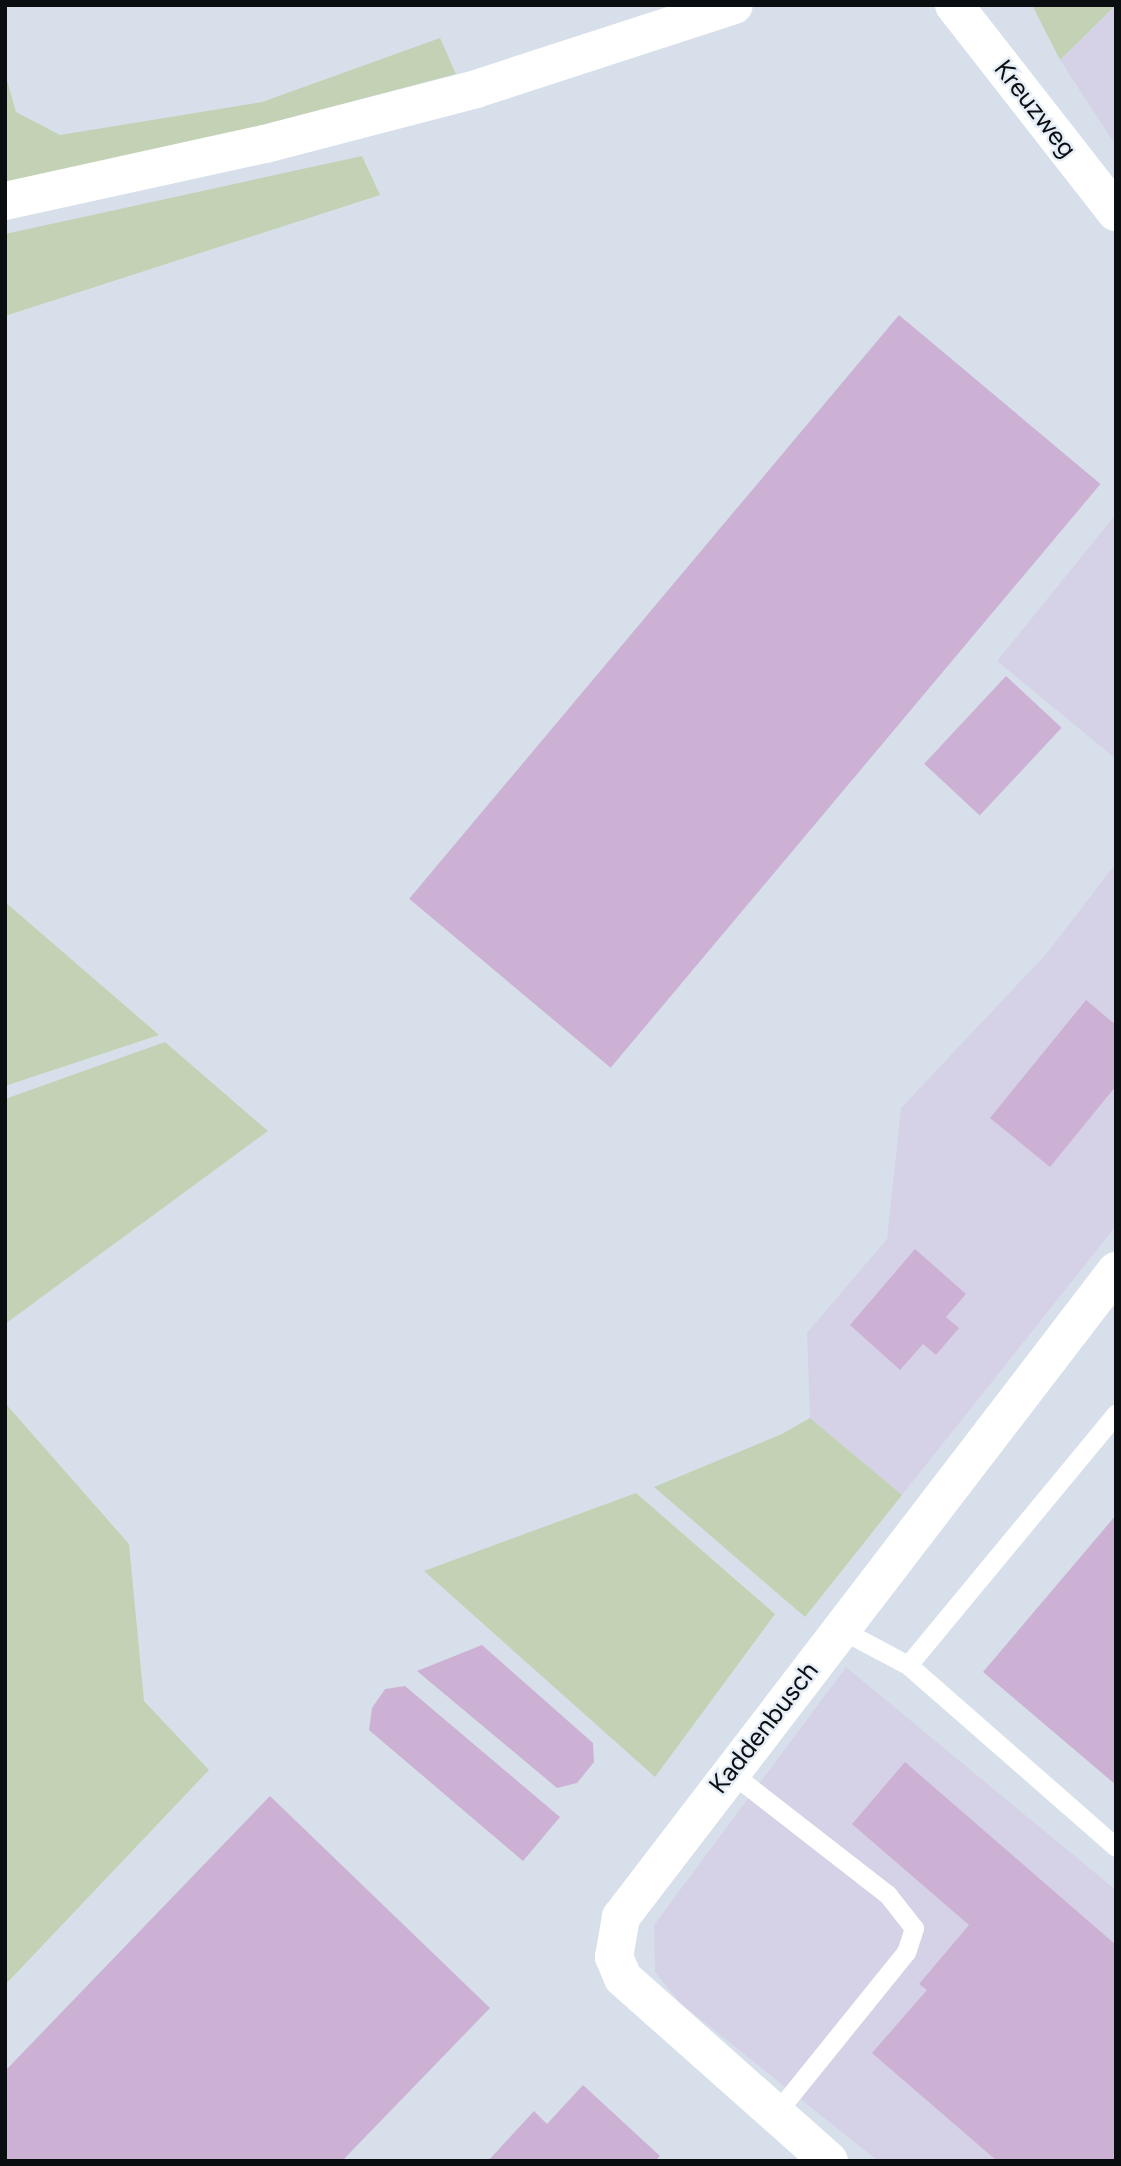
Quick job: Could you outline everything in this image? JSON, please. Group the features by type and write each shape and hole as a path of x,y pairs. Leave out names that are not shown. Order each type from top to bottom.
{"street":[{"path":"5,201 265,144 476,89 734,5"},
{"name":"Kreuzweg","path":"954,5 1116,212"},
{"name":"Kaddenbusch","path":"829,2161 623,1978 614,1957 621,1917 1116,1271"}],"lane":[{"path":"908,1665 1116,1414"},
{"path":"840,1629 908,1665 1116,1847"},
{"path":"730,1772 888,1895 914,1928 906,1952 776,2113"}],"shaded area":[{"path":"1116,5 1116,146 1060,60"},
{"path":"1116,514 1116,759 997,661"},
{"path":"1116,863 1116,1226 902,1495 810,1418 807,1333 887,1239 901,1108 1047,953"},
{"path":"846,1667 1116,1890 1116,2161 878,2161 680,2003 655,1972 654,1925"}],"green space":[{"path":"1032,5 1116,5 1060,60"},
{"path":"440,38 456,74 5,193 5,73 16,112 60,135 262,102"},
{"path":"362,156 380,195 5,316 5,234"},
{"path":"5,902 159,1035 5,1086"},
{"path":"165,1042 268,1131 5,1324 5,1099"},
{"path":"5,1403 129,1544 144,1701 209,1770 5,1985"},
{"path":"810,1418 902,1495 805,1617 654,1487 782,1434"},
{"path":"636,1493 775,1614 655,1777 424,1571"}],"building":[{"path":"899,315 1100,484 611,1068 409,899"},
{"path":"1006,676 1062,728 980,816 924,764"},
{"path":"1086,1000 1116,1025 1116,1086 1050,1167 990,1118"},
{"path":"915,1249 966,1294 946,1317 959,1328 936,1355 923,1344 900,1370 850,1325"},
{"path":"1116,1515 1116,1785 983,1672"},
{"path":"482,1645 593,1743 594,1762 577,1783 557,1788 417,1671"},
{"path":"405,1686 560,1817 523,1861 369,1730 372,1708 385,1689"},
{"path":"905,1762 1116,1945 1116,2161 997,2161 872,2053 927,1990 919,1984 969,1925 852,1824"},
{"path":"270,1796 490,2008 342,2161 5,2161 5,2071"},
{"path":"583,2085 660,2156 655,2161 488,2161 534,2111 547,2124"}]}
